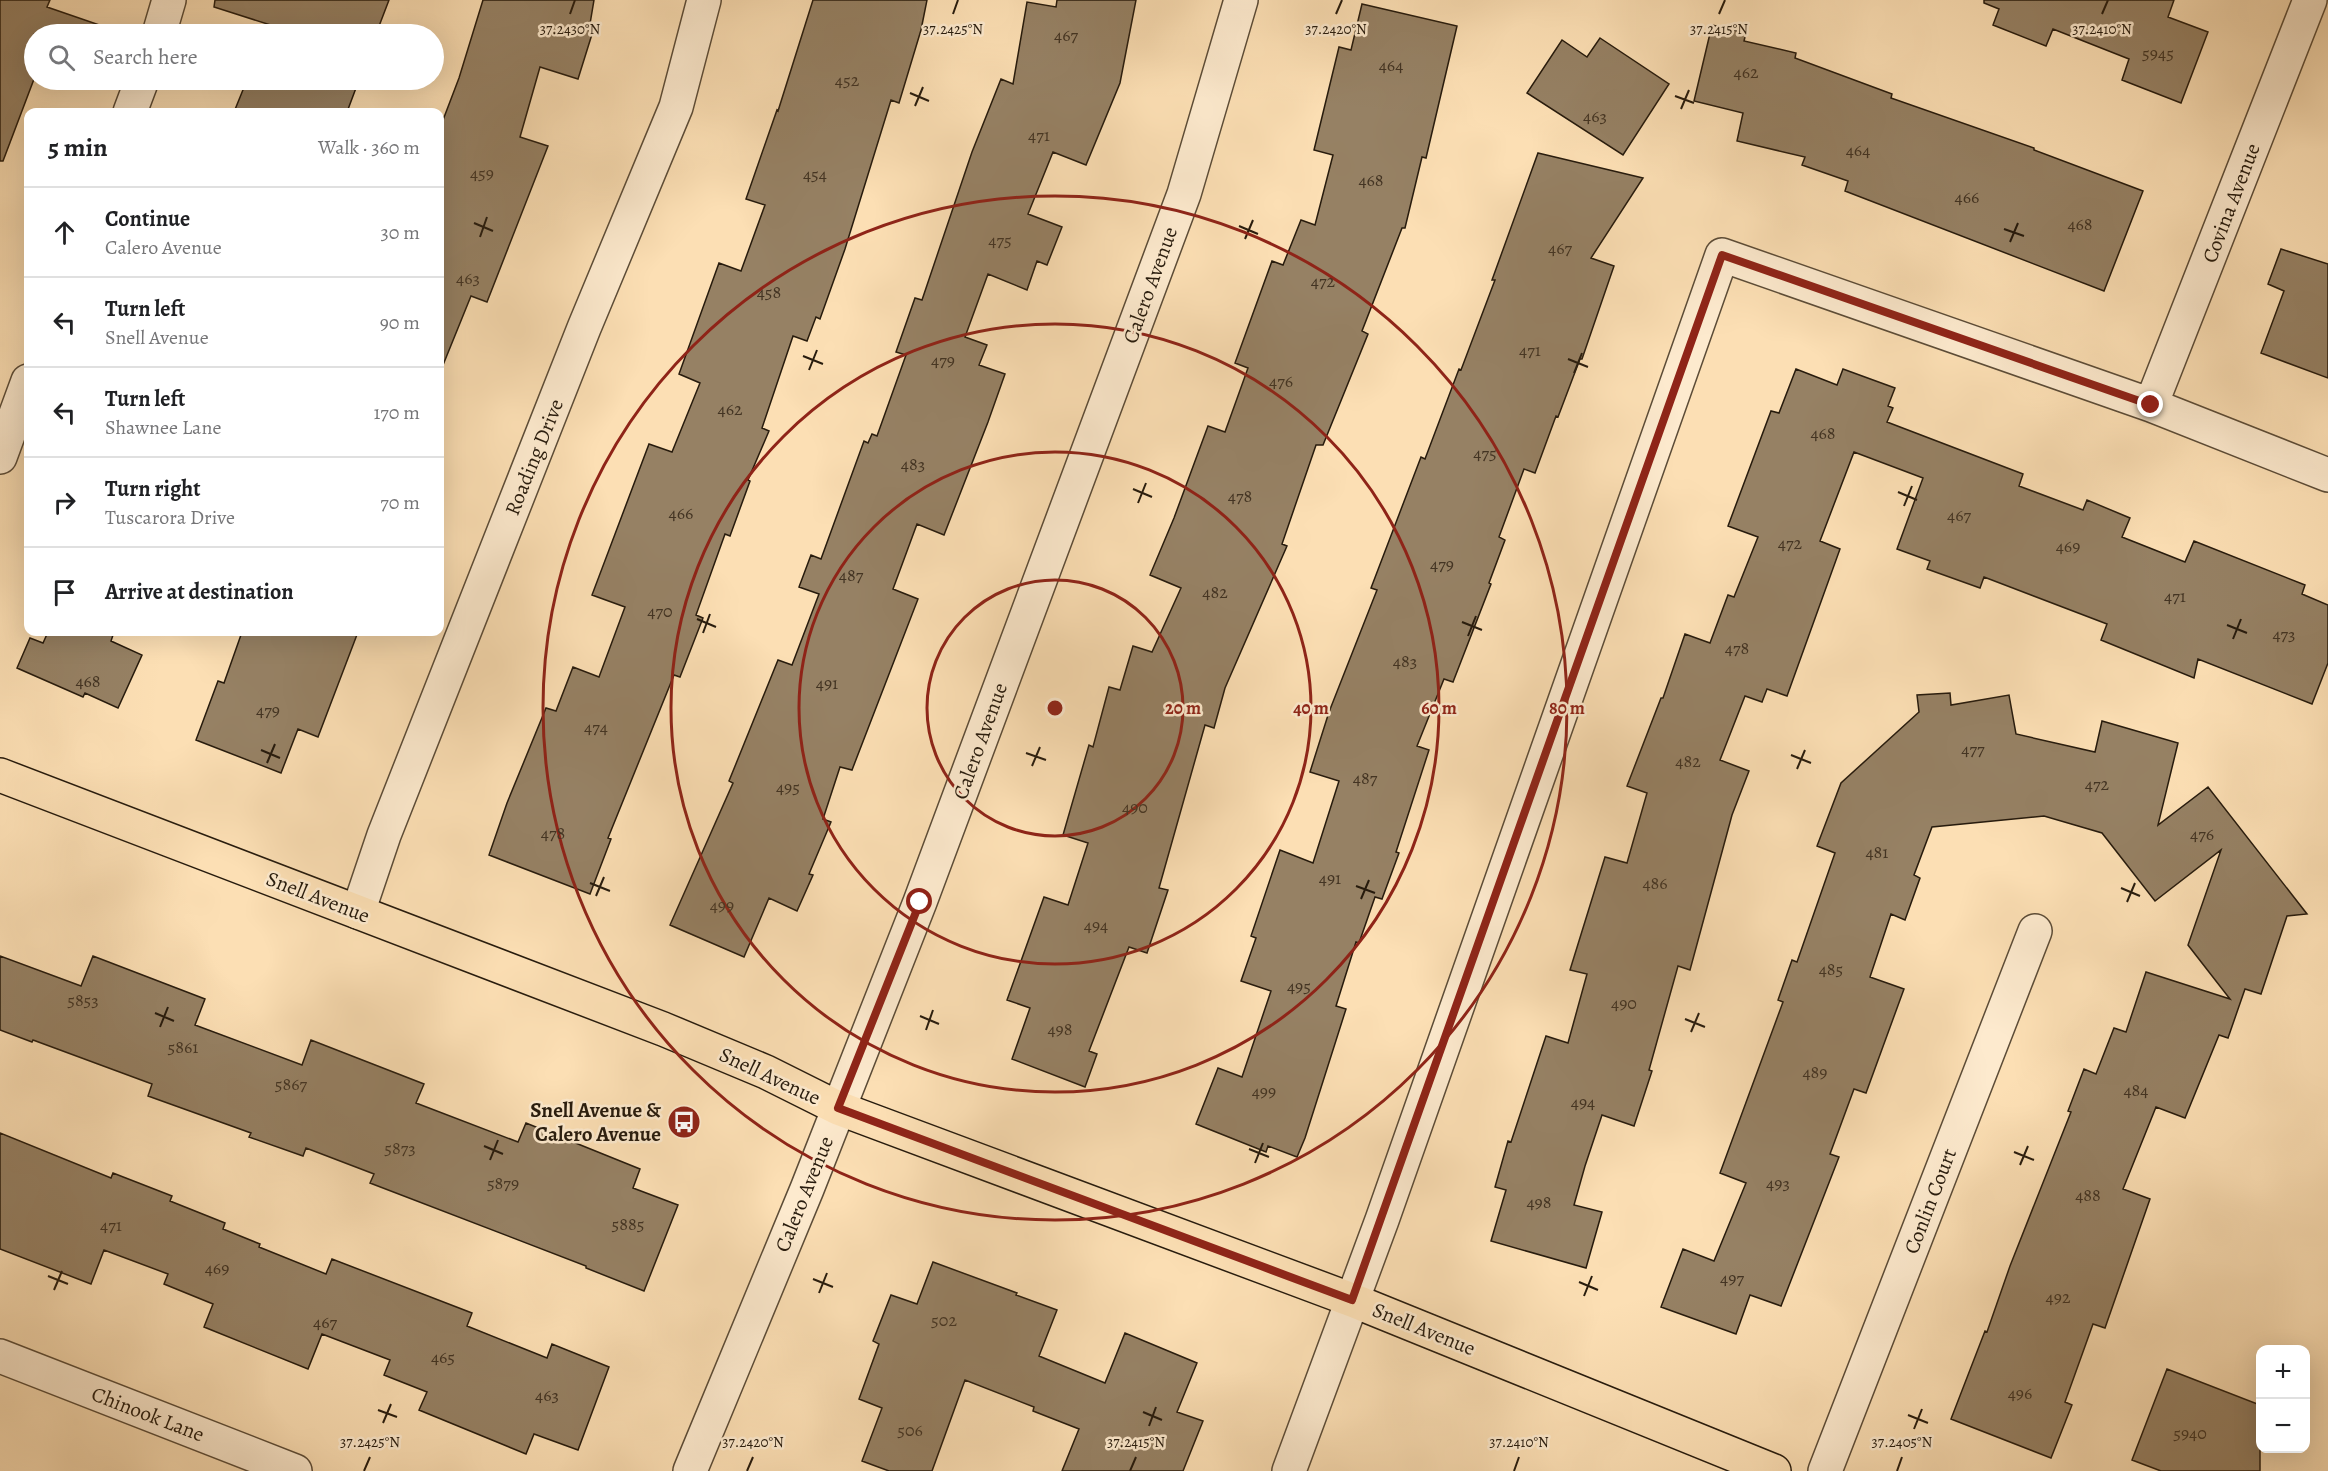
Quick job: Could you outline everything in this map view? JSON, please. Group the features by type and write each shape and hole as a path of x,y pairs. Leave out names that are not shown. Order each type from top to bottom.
{"main road":[{"name":"Snell Avenue","path":"0,775 702,1045 766,1072 838,1108 1352,1300 1774,1471"}],"street":[{"path":"162,24 169,0"},
{"name":"Roading Drive","path":"357,912 384,834 576,350 676,107 704,0"},
{"name":"Calero Avenue","path":"690,1471 920,902 1184,194 1241,0"},
{"name":"Covina Avenue","path":"2151,405 2310,0"},
{"path":"132,108 138,90"},
{"path":"1288,1471 1352,1300 1722,255 2151,405 2328,475"},
{"path":"0,457 24,392"},
{"name":"Conlin Court","path":"1825,1471 2035,931"},
{"name":"Chinook Lane","path":"0,1356 295,1471"}],"building":[{"path":"0,0 50,0 47,7 96,24 24,24 24,90 30,90 3,161 0,161"},
{"path":"215,0 389,0 380,24 268,24 214,7"},
{"path":"483,0 594,0 589,30 593,31 578,79 540,67 520,137 548,146 487,302 471,296 444,363 444,117"},
{"path":"813,0 927,0 921,30 899,103 891,100 845,249 820,319 816,317 807,341 793,336 762,428 769,431 748,480 750,481 730,536 725,534 696,615 703,618 680,677 674,675 608,838 611,839 590,894 489,855 507,803 546,708 556,711 573,667 599,677 625,607 592,595 649,444 672,452 700,383 679,374 719,263 741,271 765,205 746,199 778,111"},
{"path":"1057,0 1136,0 1120,83 1086,165 1053,152 1028,214 1062,227 1047,265 1037,261 1027,290 988,274 965,337 987,345 979,365 1005,374 988,422 944,535 917,524 893,589 918,599 852,770 840,767 823,819 831,822 809,874 813,875 797,911 769,898 744,957 670,925 733,783 729,781 778,660 792,665 819,594 799,587 811,555 821,559 864,441 868,443 872,434 877,436 906,355 896,352 915,298 922,300 972,152 1001,79 1013,84 1027,2 1056,7"},
{"path":"1984,0 2174,0 2168,17 2208,32 2181,103 2122,80 2129,59 2053,29 2046,46 1993,25 1999,9 1984,3"},
{"path":"1362,4 1457,26 1426,158 1422,157 1405,228 1402,228 1362,331 1368,334 1323,445 1316,445 1282,544 1287,546 1225,688 1214,728 1205,725 1159,888 1168,890 1147,953 1129,947 1089,1051 1097,1054 1085,1087 1012,1059 1030,1008 1007,1000 1044,897 1068,905 1088,843 1063,835 1089,745 1093,747 1109,687 1120,690 1133,646 1152,652 1181,588 1150,575 1208,426 1225,432 1248,368 1235,363 1272,261 1283,265 1301,220 1315,225 1333,155 1314,150 1339,47 1351,50"},
{"path":"1712,25 1746,33 1744,41 1796,53 1795,58 1892,94 1891,98 2034,148 2034,150 2143,191 2104,291 1845,191 1848,181 1802,165 1805,157 1737,141 1743,113 1694,101"},
{"path":"1600,38 1669,84 1623,155 1527,93 1562,40 1587,57"},
{"path":"243,90 355,90 348,108 236,108"},
{"path":"1538,153 1643,178 1591,258 1614,266 1582,359 1580,359 1558,417 1556,416 1535,473 1524,469 1499,537 1505,540 1489,583 1491,584 1453,682 1444,679 1417,746 1429,750 1396,852 1399,853 1382,899 1375,897 1359,943 1356,942 1336,1006 1346,1009 1305,1138 1297,1157 1268,1146 1266,1152 1196,1124 1218,1068 1242,1077 1271,991 1241,981 1256,938 1251,936 1280,850 1313,863 1339,781 1310,772 1329,712 1377,590 1371,588 1421,457 1425,459 1495,280 1492,280"},
{"path":"2281,249 2328,264 2328,378 2261,353 2284,291 2268,284"},
{"path":"1796,369 1837,385 1843,369 1895,388 1888,406 1893,408 1887,422 2023,474 2019,486 2083,510 2087,500 2130,518 2122,537 2185,562 2194,541 2305,585 2302,594 2328,605 2328,663 2312,704 2198,659 2194,678 2101,640 2107,624 1984,577 1980,588 1927,569 1930,561 1897,549 1923,478 1854,452 1820,541 1840,549 1787,696 1767,689 1762,702 1745,696 1720,760 1749,771 1732,815 1690,970 1678,966 1649,1070 1652,1071 1634,1126 1602,1115 1585,1166 1574,1205 1602,1212 1586,1268 1491,1241 1506,1190 1495,1187 1508,1141 1511,1142 1546,1036 1568,1043 1587,974 1570,970 1605,857 1627,863 1647,793 1627,786 1661,698 1663,698 1685,634 1710,643 1728,595 1734,597 1758,537 1728,526 1771,411 1779,413"},
{"path":"46,636 113,636 111,641 142,655 118,708 85,693 83,697 17,668 30,638 43,643"},
{"path":"241,636 356,636 318,737 298,729 281,773 196,740 218,681 224,683"},
{"path":"1950,693 1951,705 2009,695 2016,734 2095,752 2102,721 2178,743 2158,825 2208,787 2307,914 2287,916 2261,994 2245,989 2228,1038 2219,1035 2185,1118 2156,1107 2123,1189 2150,1199 2105,1328 2093,1324 2065,1402 2072,1405 2051,1458 1951,1419 1985,1331 1987,1332 2010,1266 2071,1112 2068,1111 2084,1069 2096,1074 2114,1028 2126,1032 2146,972 2230,999 2188,945 2221,850 2155,901 2102,833 2044,816 1932,827 1914,875 1920,878 1905,920 1891,914 1870,977 1904,989 1866,1093 1854,1089 1830,1154 1839,1157 1781,1306 1750,1295 1736,1334 1661,1307 1683,1249 1714,1261 1746,1183 1720,1173 1783,1002 1778,1000 1792,960 1797,962 1835,853 1817,846 1841,783 1919,712 1917,695"},
{"path":"0,956 81,986 93,956 205,999 195,1025 302,1065 311,1040 424,1084 416,1103 518,1142 526,1123 640,1169 633,1188 678,1205 644,1291 586,1268 586,1266 370,1183 374,1174 306,1148 303,1156 249,1137 251,1133 148,1096 152,1084 0,1030"},
{"path":"0,1133 111,1178 113,1173 172,1196 170,1201 225,1223 223,1229 260,1244 259,1247 326,1274 332,1259 472,1313 467,1326 547,1358 552,1344 609,1367 578,1450 534,1434 526,1454 419,1410 427,1392 384,1375 390,1360 322,1334 308,1369 204,1327 213,1304 164,1284 168,1274 104,1250 91,1284 0,1249"},
{"path":"933,1262 1057,1310 1039,1356 1105,1383 1125,1333 1197,1363 1177,1412 1203,1421 1183,1471 1062,1471 1079,1429 1033,1411 1034,1407 965,1380 932,1471 889,1471 862,1461 882,1408 859,1399 879,1344 873,1341 891,1295 917,1304"},
{"path":"2167,1369 2256,1403 2256,1453 2260,1453 2260,1471 2161,1471 2132,1460"}],"place":[{"name":"Snell Avenue & Calero Avenue","path":"684,1122"}],"route":[{"path":"920,902 838,1108 1352,1300 1722,255 2151,405"}]}
